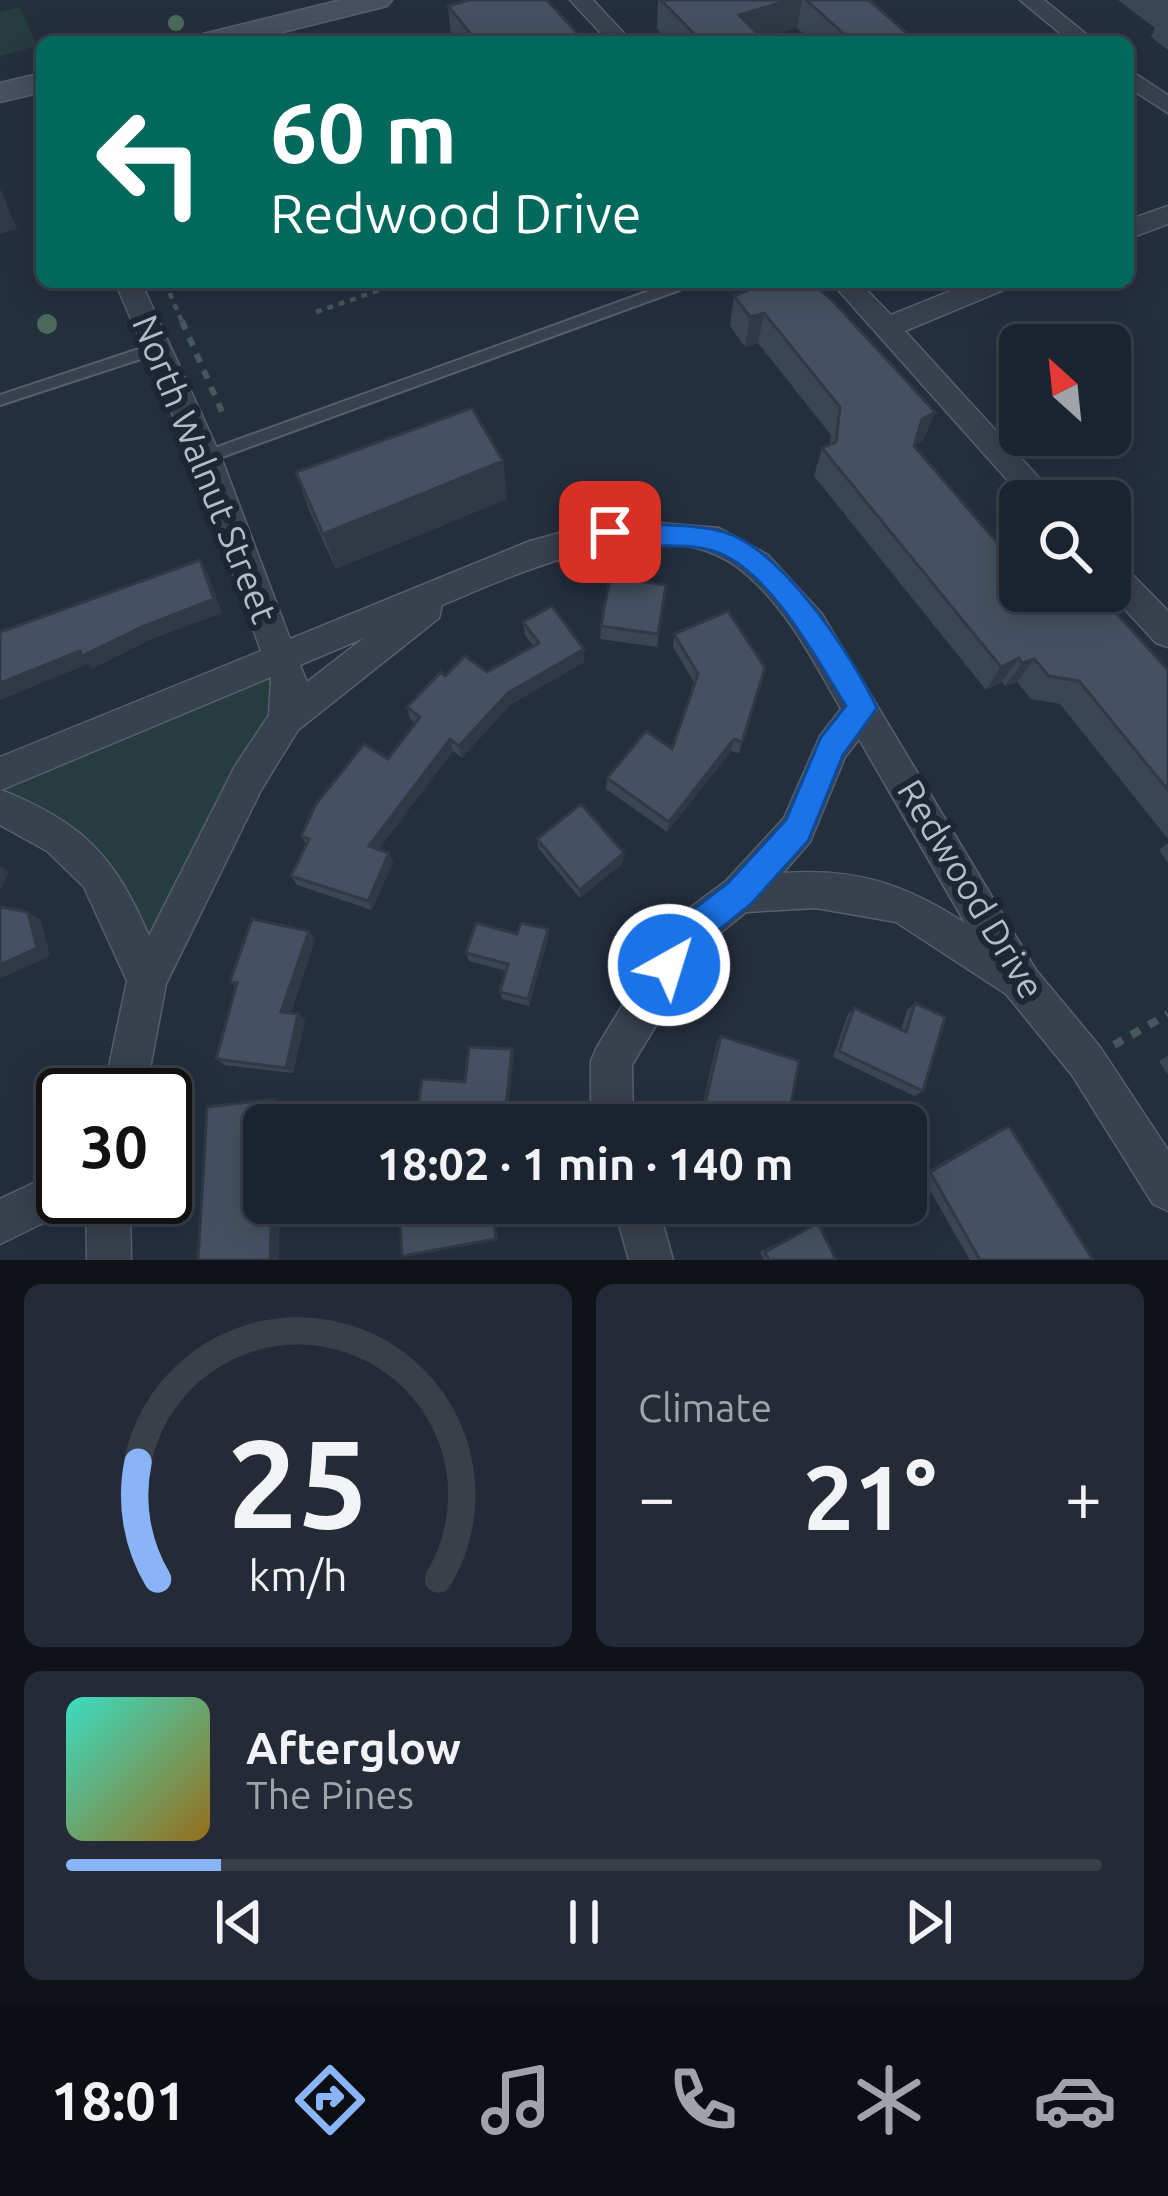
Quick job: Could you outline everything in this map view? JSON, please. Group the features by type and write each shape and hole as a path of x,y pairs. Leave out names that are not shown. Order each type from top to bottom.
{"street":[{"path":"230,36 377,0"},
{"path":"581,0 615,36"},
{"path":"1031,0 1077,36"},
{"path":"1134,80 1168,106"},
{"path":"0,93 36,85"},
{"path":"1134,228 1168,214"},
{"name":"North Walnut Street","path":"131,288 206,458 281,656 291,686 286,719"},
{"path":"849,288 1026,480"},
{"path":"886,328 984,288"},
{"name":"Redwood Drive","path":"0,774 541,550 610,532 719,541 757,564 822,643 1022,984 1086,1060 1168,1189"},
{"path":"129,1068 147,981 248,778 286,719 457,584"},
{"path":"1131,594 1168,633"},
{"path":"612,1104 611,1061 688,933 740,893 797,830 832,747 862,708"},
{"path":"0,807 81,850 115,900 147,981"},
{"path":"740,893 816,889 903,905 1022,984"},
{"path":"0,1222 36,1204"},
{"path":"109,1224 109,1260"},
{"path":"641,1224 651,1260"}],"lane":[{"path":"206,458 672,288"},
{"path":"0,400 157,348"}],"path":[{"path":"168,288 223,414"},
{"path":"316,311 385,288"},
{"path":"1086,1060 1168,1014"}],"green space":[{"path":"20,7 36,46 0,56 0,12"},
{"path":"281,656 291,686 147,981 115,900 0,807 0,774"}],"building":[{"path":"469,0 547,0 580,36 472,36 448,6"},
{"path":"661,0 790,0 739,15 760,36 696,36"},
{"path":"806,0 869,0 910,36 846,36"},
{"path":"751,288 817,288 935,412 922,419 914,446 999,545 999,612 1115,612 1168,670 1168,790 1079,681 1049,676 1034,659 1022,663 1019,658 1001,667 822,448 836,442 840,407 764,313 750,317 734,296"},
{"path":"472,408 503,461 323,534 296,472"},
{"path":"200,560 214,599 82,656 80,651 0,683 0,632"},
{"path":"610,577 666,585 658,634 601,626"},
{"path":"552,606 584,649 508,693 459,746 450,739 369,846 389,853 368,901 291,876 309,839 301,836 316,804 364,744 388,759 420,717 407,707 441,672 445,676 465,656 487,672 539,643 523,622"},
{"path":"728,611 765,668 742,742 734,739 669,822 607,778 646,731 672,749 698,674 674,634"},
{"path":"581,804 624,853 580,890 537,839"},
{"path":"0,907 28,912 37,948 0,965"},
{"path":"252,919 309,931 281,1012 298,1014 286,1068 216,1059 237,983 230,982"},
{"path":"476,923 517,934 521,923 548,929 528,999 500,992 508,964 466,953"},
{"path":"915,1003 945,1017 923,1091 839,1051 854,1008 906,1032"},
{"path":"721,1036 799,1061 791,1104 705,1104"},
{"path":"469,1047 512,1049 506,1104 418,1104 422,1079 465,1082"},
{"path":"275,1099 275,1104 243,1104 243,1224 271,1224 270,1260 198,1260 207,1107"},
{"path":"1009,1126 1093,1260 980,1260 930,1172"},
{"path":"400,1224 494,1224 496,1239 402,1256"},
{"path":"818,1224 836,1260 769,1260 765,1252"}],"route":[{"path":"610,532 719,541 757,564 810,624 862,708 832,747 797,830 740,893 688,933 669,965"}]}
